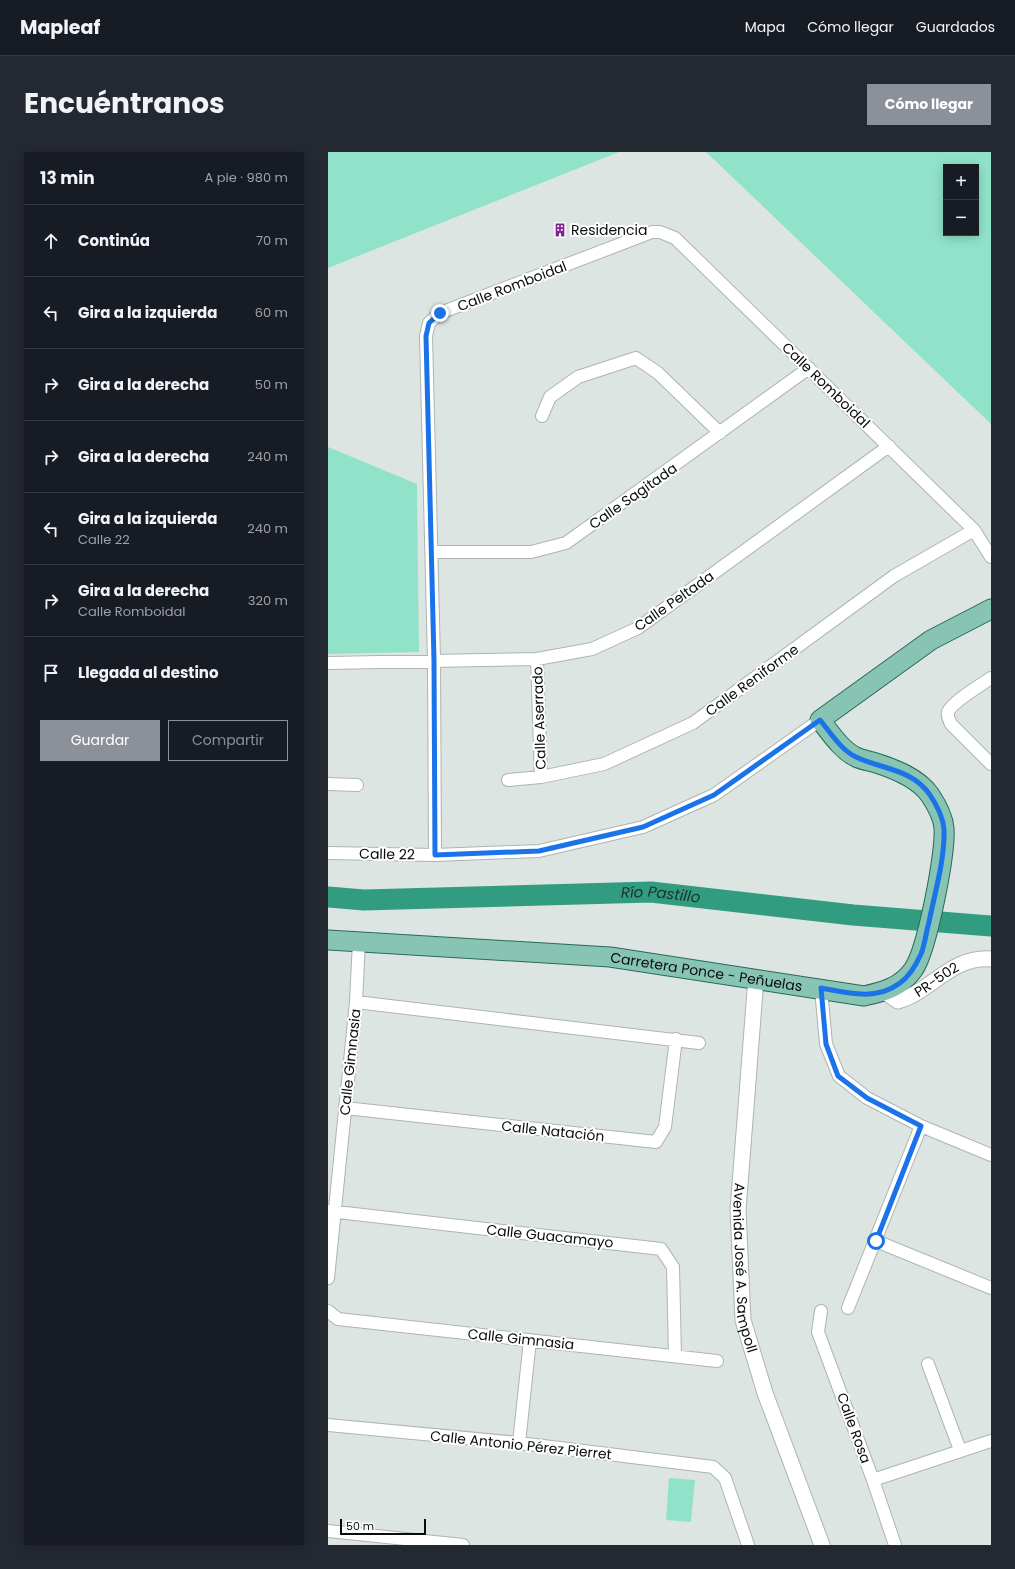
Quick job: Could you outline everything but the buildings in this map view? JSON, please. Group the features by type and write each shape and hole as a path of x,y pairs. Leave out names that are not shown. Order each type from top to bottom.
{"main road":[{"path":"820,720 931,640 991,608"},
{"name":"Carretera Ponce - Peñuelas","path":"328,940 610,957 756,978 864,996 885,992 900,983 913,970 922,953 944,848 944,827 930,794 916,781 890,768 855,757 843,748 820,720"}],"street":[{"name":"Calle Romboidal","path":"435,855 434,660 426,336 429,323 440,313 652,232 660,232 676,238 974,530 991,557"},
{"path":"542,416 550,397 578,378 636,358 658,373 720,433"},
{"name":"Calle Sagitada","path":"432,552 531,552 566,543 809,368"},
{"name":"Calle Peltada","path":"328,664 434,660 537,659 592,650 638,628 889,446"},
{"name":"Calle Reniforme","path":"508,780 542,777 604,764 693,724 894,576 974,530"},
{"name":"Calle Aserrado","path":"537,659 542,777"},
{"path":"991,678 953,705 948,711 948,717 951,724 991,764"},
{"name":"Calle 22","path":"328,852 435,855 539,851 643,827 714,795 820,720"},
{"path":"328,784 357,785"},
{"name":"Calle Gimnasia","path":"328,1278 331,1211 345,1108 356,1002 359,941"},
{"name":"PR-502","path":"885,992 898,1001 911,997 950,968 982,958 991,959"},
{"name":"Avenida José A. Sampoll","path":"756,978 738,1210 743,1320 765,1394 822,1545"},
{"path":"821,988 826,1044 838,1076 867,1098 921,1126 991,1155"},
{"path":"356,1002 700,1043"},
{"name":"Calle Natación","path":"345,1108 656,1142 665,1127 676,1039"},
{"path":"848,1308 921,1126"},
{"name":"Calle Guacamayo","path":"331,1211 661,1249 673,1267 675,1356"},
{"path":"876,1241 991,1288"},
{"name":"Calle Rosa","path":"821,1311 818,1332 874,1480 895,1545"},
{"name":"Calle Gimnasia","path":"328,1312 338,1319 717,1361"},
{"path":"519,1443 530,1340"},
{"path":"928,1364 960,1450"},
{"name":"Calle Antonio Pérez Pierret","path":"328,1425 519,1443 713,1466 725,1478 748,1545"},
{"path":"874,1480 960,1450 991,1441"},
{"path":"328,1530 463,1545"}],"green space":[{"path":"328,152 619,152 328,268"},
{"path":"706,152 991,152 991,424"},
{"path":"328,447 417,484 419,652 328,654"},
{"path":"669,1478 695,1480 691,1522 666,1520"}],"waterway":[{"name":"Río Pastillo","path":"328,897 364,900 651,892 853,915 991,926"}],"place":[{"name":"Residencia","path":"560,230"}],"route":[{"path":"440,313 429,323 426,336 434,660 435,855 539,851 643,827 714,795 820,720 843,748 855,757 890,768 916,781 930,794 938,810 944,827 944,848 922,953 913,970 900,983 885,992 864,996 821,988 826,1044 838,1076 867,1098 921,1126 876,1241"}]}
